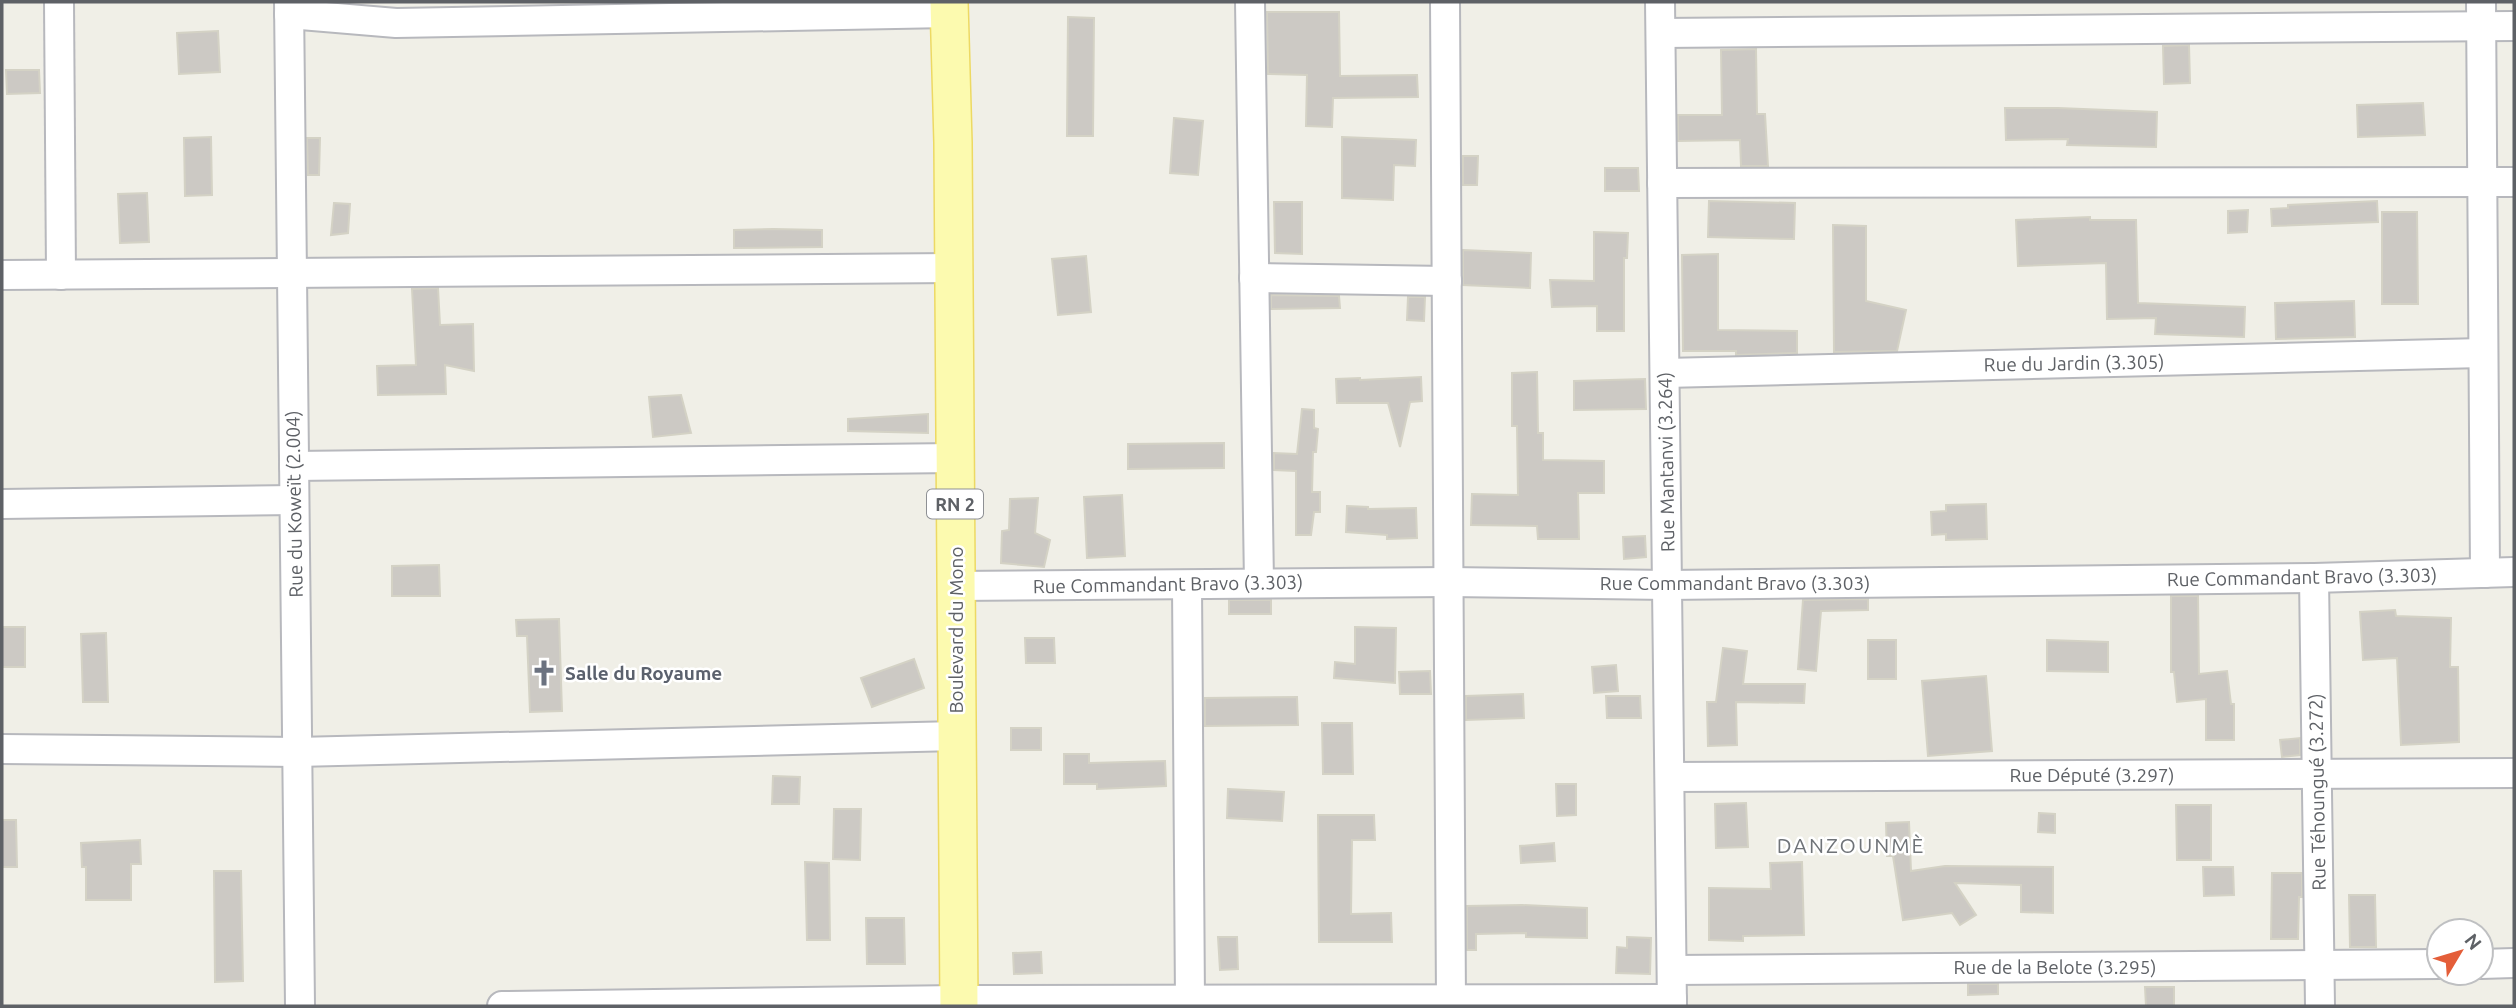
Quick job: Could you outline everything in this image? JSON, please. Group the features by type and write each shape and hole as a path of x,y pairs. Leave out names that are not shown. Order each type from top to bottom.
{"main road":[{"name":"Boulevard du Mono","path":"955,5 955,458 963,586 957,736 967,1003"},
{"name":"Boulevard du Mono","path":"955,5 967,1003"}],"street":[{"path":"59,2 61,275"},
{"path":"1250,2 1259,583"},
{"path":"1445,2 1451,1001"},
{"name":"Rue Mantanvi (3.264)","path":"1660,2 1672,1003"},
{"path":"289,8 396,23 526,11 955,5"},
{"name":"Rue du Koweït (2.004)","path":"289,8 300,1006"},
{"path":"2482,14 2485,573"},
{"path":"1661,33 2482,14 2514,26"},
{"path":"1662,183 2514,182"},
{"path":"2,275 954,268"},
{"path":"1254,278 1447,281"},
{"name":"Rue du Jardin (3.305)","path":"1665,373 2483,353"},
{"path":"294,466 955,458"},
{"path":"2,504 294,500"},
{"name":"Rue Commandant Bravo (3.303)","path":"963,586 1449,582 1667,585 2314,578 2514,572"},
{"name":"Rue Téhoungué (3.272)","path":"2314,578 2320,1006"},
{"path":"1187,586 1189,1001"},
{"path":"2,749 297,752 957,736"},
{"name":"Rue Député (3.297)","path":"1670,777 2514,773"},
{"path":"2495,964 2514,963"},
{"name":"Rue de la Belote (3.295)","path":"1672,970 2425,964"},
{"path":"502,1006 1189,1001 1672,1003"}],"building":[{"path":"1267,12 1339,12 1340,76 1417,75 1418,97 1333,98 1332,127 1306,126 1307,75 1268,74"},
{"path":"1068,17 1094,18 1093,136 1067,136"},
{"path":"218,31 220,72 179,74 177,33"},
{"path":"2189,45 2190,83 2164,84 2163,46"},
{"path":"1756,49 1757,114 1765,114 1768,166 1741,166 1740,140 1678,141 1678,115 1722,115 1721,50"},
{"path":"6,70 39,70 40,93 7,94"},
{"path":"2423,103 2425,135 2358,137 2357,105"},
{"path":"2005,108 2157,112 2156,147 2067,145 2068,139 2006,140"},
{"path":"1174,118 1203,121 1198,175 1170,173"},
{"path":"211,137 212,195 185,196 184,138"},
{"path":"1342,137 1416,140 1415,166 1394,165 1393,200 1342,198"},
{"path":"307,138 320,138 319,175 308,175"},
{"path":"1463,156 1478,156 1477,185 1463,185"},
{"path":"1605,168 1638,168 1639,191 1605,191"},
{"path":"147,193 149,242 120,243 118,194"},
{"path":"1709,201 1795,203 1794,239 1708,237"},
{"path":"2377,201 2378,222 2272,226 2271,209 2288,208 2288,205"},
{"path":"1274,202 1302,202 1302,254 1275,253"},
{"path":"334,203 350,204 348,233 331,235"},
{"path":"2248,210 2247,232 2228,233 2228,211"},
{"path":"2382,212 2417,212 2418,304 2382,304"},
{"path":"2090,217 2090,220 2136,220 2138,303 2245,307 2244,337 2155,334 2156,318 2107,319 2106,263 2018,266 2016,220"},
{"path":"1833,225 1866,226 1866,301 1906,310 1897,351 1834,352"},
{"path":"734,230 822,230 822,247 734,248"},
{"path":"1594,232 1628,233 1627,258 1624,258 1624,331 1597,331 1597,306 1552,307 1550,280 1594,281"},
{"path":"1463,250 1531,253 1530,288 1463,285"},
{"path":"1718,254 1718,330 1797,331 1797,353 1736,355 1736,351 1683,351 1682,255"},
{"path":"1086,256 1091,312 1058,315 1052,259"},
{"path":"438,288 440,325 473,324 474,371 445,365 446,394 378,395 377,366 416,365 412,289"},
{"path":"1271,295 1339,296 1340,308 1271,309"},
{"path":"1408,297 1425,297 1424,321 1407,320"},
{"path":"2354,301 2355,337 2276,339 2275,303"},
{"path":"1537,372 1538,433 1543,433 1543,460 1604,461 1604,493 1578,493 1579,539 1538,539 1537,526 1471,525 1472,494 1518,495 1517,426 1512,426 1512,373"},
{"path":"1421,377 1422,401 1410,402 1400,447 1388,403 1337,403 1336,379"},
{"path":"1645,379 1646,409 1574,410 1574,381"},
{"path":"681,395 691,433 653,437 649,397"},
{"path":"1302,409 1314,410 1314,428 1318,429 1316,452 1313,452 1312,492 1320,492 1320,512 1314,512 1311,535 1296,535 1296,471 1274,470 1274,453 1297,454"},
{"path":"928,414 928,433 848,431 848,419"},
{"path":"1224,443 1224,468 1128,469 1128,444"},
{"path":"1122,495 1125,556 1087,558 1084,497"},
{"path":"1038,498 1035,533 1050,540 1044,567 1001,563 1002,531 1009,530 1010,499"},
{"path":"1986,504 1987,539 1946,540 1946,534 1932,535 1931,512 1946,511 1946,505"},
{"path":"1347,506 1368,509 1416,508 1417,538 1387,539 1387,535 1346,532"},
{"path":"1645,536 1646,557 1624,559 1623,537"},
{"path":"439,565 440,596 392,596 392,566"},
{"path":"2171,596 2198,596 2199,674 2227,671 2231,704 2234,704 2234,740 2206,740 2206,699 2177,702 2174,672 2171,672"},
{"path":"1868,599 1868,610 1821,611 1816,671 1798,669 1803,600"},
{"path":"1229,600 1271,600 1271,614 1229,614"},
{"path":"2395,610 2396,616 2451,618 2450,667 2458,667 2459,742 2401,745 2397,658 2363,660 2360,612"},
{"name":"Salle du Royaume","path":"559,619 562,711 530,712 527,636 517,636 516,620"},
{"path":"2,627 25,627 25,667 2,667"},
{"path":"1355,627 1396,628 1395,683 1334,678 1335,662 1355,664"},
{"path":"106,633 108,702 83,702 81,634"},
{"path":"1025,638 1054,638 1055,663 1026,663"},
{"path":"1868,640 1896,640 1896,679 1868,679"},
{"path":"2047,640 2108,642 2108,672 2047,671"},
{"path":"1723,648 1747,651 1743,684 1805,684 1804,703 1736,702 1737,745 1708,746 1707,702 1716,702"},
{"path":"914,659 924,688 872,707 861,678"},
{"path":"1616,665 1618,691 1594,693 1592,667"},
{"path":"1430,671 1431,694 1400,694 1399,672"},
{"path":"1986,676 1992,751 1928,756 1922,681"},
{"path":"1523,694 1524,718 1466,720 1466,696"},
{"path":"1606,696 1640,696 1641,718 1607,718"},
{"path":"1297,697 1298,725 1205,726 1205,698"},
{"path":"1322,723 1352,723 1353,774 1323,774"},
{"path":"1011,728 1041,728 1041,750 1011,750"},
{"path":"2300,738 2300,755 2282,757 2280,740"},
{"path":"1064,754 1089,754 1089,763 1165,761 1166,786 1097,789 1097,784 1064,784"},
{"path":"773,776 800,777 799,804 772,804"},
{"path":"1556,784 1576,784 1576,815 1557,816"},
{"path":"1228,789 1284,792 1282,821 1227,818"},
{"path":"1746,803 1748,847 1716,848 1715,804"},
{"path":"2176,805 2211,805 2211,860 2177,860"},
{"path":"834,809 861,809 860,860 833,859"},
{"path":"2039,813 2055,814 2055,833 2038,832"},
{"path":"1318,815 1374,815 1375,840 1352,840 1351,914 1391,913 1392,942 1319,942"},
{"path":"2,820 16,820 17,867 2,867"},
{"path":"1909,822 1911,871 1945,866 2053,867 2053,913 2021,912 2021,885 1955,883 1976,915 1960,925 1952,913 1903,920 1893,856 1887,856 1886,823"},
{"path":"140,840 141,864 131,864 131,900 86,900 86,867 82,867 81,843"},
{"path":"1554,843 1555,861 1521,863 1520,846"},
{"path":"805,862 829,863 830,940 807,940"},
{"path":"1802,862 1804,935 1743,936 1743,941 1709,940 1709,888 1771,889 1770,863"},
{"path":"2203,867 2233,867 2234,895 2204,896"},
{"path":"214,871 241,871 243,981 215,982"},
{"path":"2272,873 2302,873 2298,939 2271,939"},
{"path":"2349,895 2375,895 2376,947 2350,947"},
{"path":"1467,906 1587,908 1587,938 1526,937 1526,933 1476,934 1476,950 1467,950"},
{"path":"866,918 904,918 905,964 867,964"},
{"path":"1218,937 1237,937 1238,969 1220,970"},
{"path":"1627,937 1651,938 1650,974 1616,973 1617,947 1627,948"},
{"path":"1041,952 1042,973 1014,974 1013,953"},
{"path":"1968,984 1998,984 1998,994 1968,995"},
{"path":"2145,987 2174,987 2174,1006 2146,1006"}],"place":[{"name":"Salle du Royaume","path":"544,673"}],"district":[{"name":"DANZOUNMÈ","path":"1851,845"}]}
